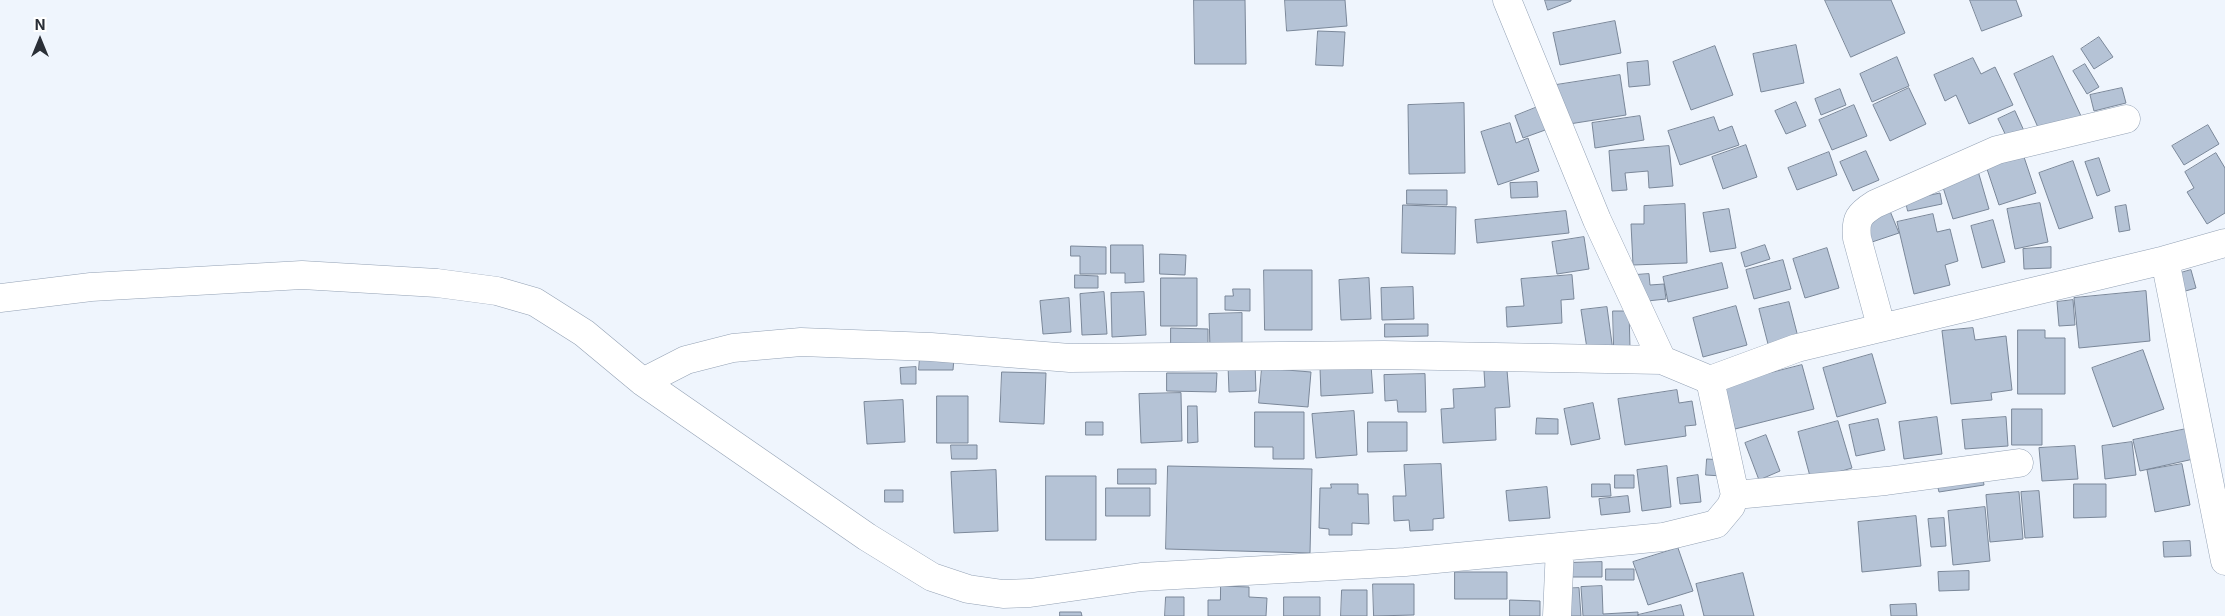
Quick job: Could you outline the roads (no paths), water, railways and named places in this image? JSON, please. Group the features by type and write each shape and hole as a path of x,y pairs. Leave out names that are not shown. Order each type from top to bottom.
{"street":[{"path":"1507,0 1597,220 1662,360"},
{"path":"1881,326 1857,238 1856,225 1862,212 1875,204 1997,150 2126,119"},
{"path":"643,382 686,360 733,348 801,342 931,347 1070,358 1384,355 1662,360 1710,380 1797,348 1881,326 2165,260 2225,243"},
{"path":"2165,260 2225,561"},
{"path":"0,298 91,286 302,275 437,283 497,291 535,302 584,333 643,382 867,537 932,578 968,589 1003,594 1030,593 1141,578 1406,562 1663,537 1716,524 1731,506 1734,495 1710,380"},
{"path":"1734,495 1886,481 2019,463"},
{"path":"1557,616 1560,546"}]}
